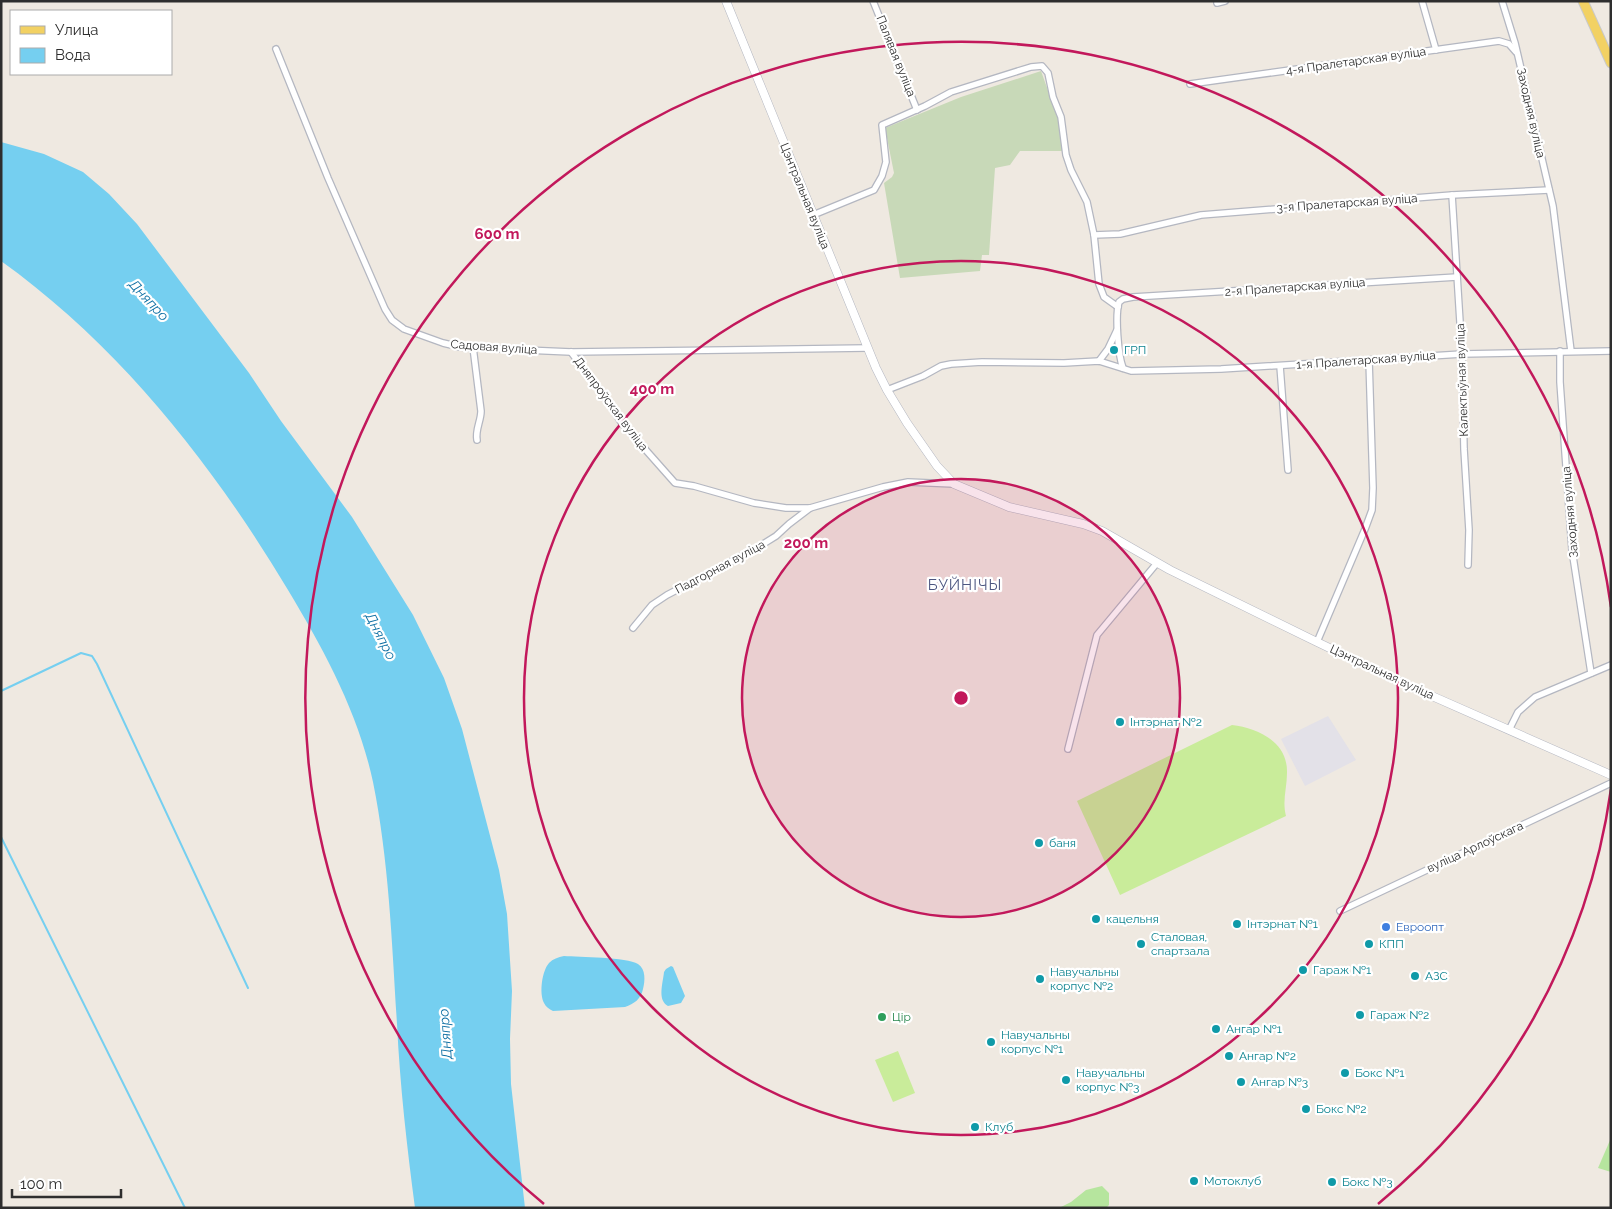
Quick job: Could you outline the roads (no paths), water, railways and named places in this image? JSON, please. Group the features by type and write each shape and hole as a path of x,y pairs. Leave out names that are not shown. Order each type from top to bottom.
{"main road":[{"path":"1583,1 1611,63"}],"street":[{"name":"Цэнтральная вуліца","path":"726,1 867,348 887,390 925,450 954,484 1009,507 1083,524 1102,531 1157,563 1398,681 1611,775"},
{"name":"Палявая вуліца","path":"873,1 918,110"},
{"path":"1217,3 1225,1"},
{"path":"1422,1 1436,50"},
{"name":"Заходняя вуліца","path":"1502,1 1509,20 1557,227 1572,351"},
{"name":"4-я Пралетарская вуліца","path":"1190,84 1499,41 1509,44 1517,54"},
{"name":"Садовая вуліца","path":"276,49 328,178 388,315 396,324 404,329 450,345 572,352 867,348"},
{"path":"813,215 874,190 882,176 886,162 882,126 918,110 951,92 1031,67 1042,66 1048,73 1053,97 1061,118 1066,155 1071,170 1087,202 1094,235 1098,284 1104,297 1118,307 1120,359 1123,368"},
{"name":"3-я Пралетарская вуліца","path":"1094,235 1120,234 1147,229 1201,215 1452,195 1549,190"},
{"name":"Калектыўная вуліца","path":"1452,195 1462,354 1464,449 1469,530 1468,565"},
{"name":"2-я Пралетарская вуліца","path":"1118,307 1122,299 1133,297 1457,277"},
{"path":"1099,361 1114,338 1118,326"},
{"path":"473,347 481,411 476,436 477,440"},
{"name":"Заходняя вуліца","path":"1560,351 1560,382 1572,550 1591,673"},
{"name":"1-я Пралетарская вуліца","path":"1123,368 1132,371 1221,369 1462,354 1611,351"},
{"name":"Дняпроўская вуліца","path":"572,352 621,422 670,479"},
{"path":"1317,642 1372,510 1369,360"},
{"path":"887,390 923,376 945,364 1099,361 1123,368"},
{"path":"1280,366 1288,470"},
{"name":"Падгорная вуліца","path":"670,479 675,483 694,486 754,503 786,508 810,508 883,487 908,482 954,484"},
{"name":"Падгорная вуліца","path":"633,628 652,605 667,595 755,550 776,536 810,508"},
{"path":"1068,750 1097,635 1157,563"},
{"path":"1509,730 1518,712 1535,697 1611,665"},
{"name":"вуліца Арлоўскага","path":"1340,910 1611,783"}],"water":[{"name":"Дняпро","path":"1,142 44,154 83,172 109,194 137,224 249,373 281,421 352,517 413,615 444,678 462,729 499,870 507,914 512,991 511,1084 525,1208 415,1208 402,1093 383,842 367,756 349,706 327,659 288,590 228,498 196,454 125,370 86,331 45,295 1,261"},
{"path":"564,956 624,960 638,964 641,966 644,975 644,986 641,996 634,1003 625,1007 553,1011 549,1009 542,999 543,977 552,960"},
{"path":"671,966 685,996 681,1003 668,1006 663,1000 662,991 664,972"}],"waterway":[{"path":"1,691 81,653 92,656 248,988"},
{"path":"1,837 185,1208"}],"place":[{"name":"ГРП","path":"1114,350"},
{"name":"Інтэрнат №2","path":"1120,722"},
{"name":"баня","path":"1039,843"},
{"name":"кацельня","path":"1096,919"},
{"name":"Інтэрнат №1","path":"1237,924"},
{"name":"Евроопт","path":"1386,927"},
{"name":"Сталовая, спартзала","path":"1141,944"},
{"name":"КПП","path":"1369,944"},
{"name":"Гараж №1","path":"1303,970"},
{"name":"АЗС","path":"1415,976"},
{"name":"Навучальны корпус №2","path":"1040,979"},
{"name":"Гараж №2","path":"1360,1015"},
{"name":"Цір","path":"882,1017"},
{"name":"Ангар №1","path":"1216,1029"},
{"name":"Навучальны корпус №1","path":"991,1042"},
{"name":"Ангар №2","path":"1229,1056"},
{"name":"Бокс №1","path":"1345,1073"},
{"name":"Навучальны корпус №3","path":"1066,1080"},
{"name":"Ангар №3","path":"1241,1082"},
{"name":"Бокс №2","path":"1306,1109"},
{"name":"Клуб","path":"975,1127"},
{"name":"Мотоклуб","path":"1194,1181"},
{"name":"Бокс №3","path":"1332,1182"}],"district":[{"name":"БУЙНІЧЫ","path":"965,585"}]}
